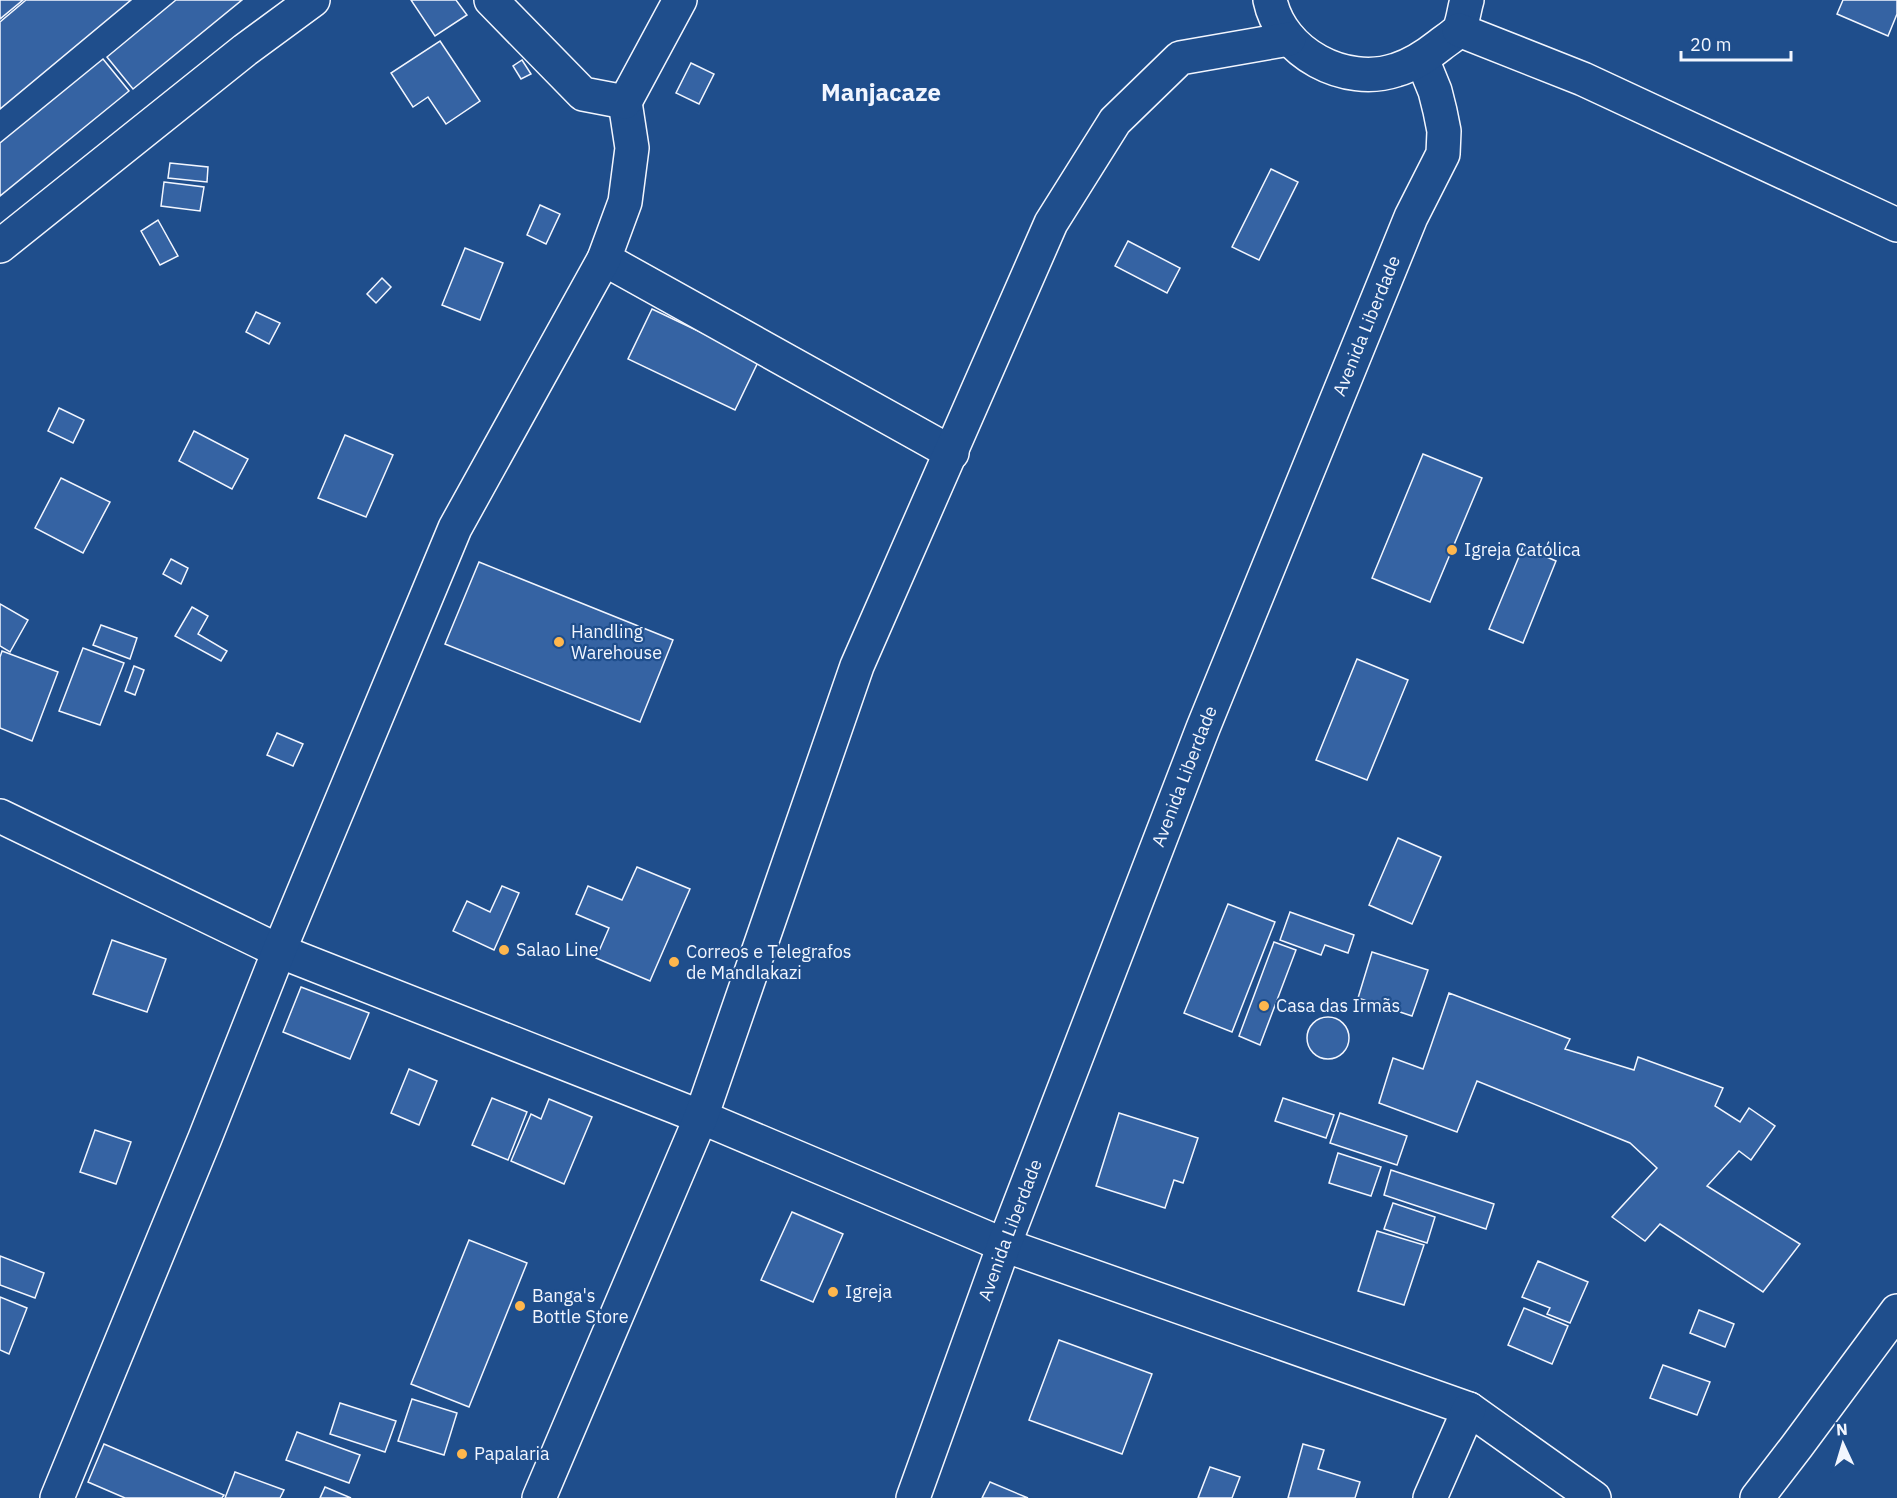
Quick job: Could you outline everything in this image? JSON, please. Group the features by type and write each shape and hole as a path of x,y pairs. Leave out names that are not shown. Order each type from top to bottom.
{"street":[{"path":"0,246 245,50 313,0"},
{"path":"490,0 583,94 625,102"},
{"path":"57,1498 279,951 455,528 604,259 625,202 632,148 625,102 680,0"},
{"path":"1270,0 1272,10 1289,39 1311,58 1337,70 1366,75 1395,71 1422,59 1463,15 1583,79 1897,225"},
{"path":"539,1498 701,1117 857,666 1051,223 1115,121 1180,58 1289,39"},
{"name":"Avenida Liberdade","path":"913,1498 1004,1245 1203,728 1411,217 1443,154 1444,131 1440,111 1435,91 1422,59"},
{"path":"604,259 952,453"},
{"path":"0,816 279,951 701,1117 1004,1245 1469,1409 1594,1498"},
{"path":"1757,1498 1897,1311"},
{"path":"1430,1498 1469,1409"}],"building":[{"path":"0,0 23,0 0,19"},
{"path":"26,0 131,0 0,109 0,22"},
{"path":"176,0 242,0 133,89 107,57"},
{"path":"411,0 456,0 467,15 435,36"},
{"path":"1843,0 1897,0 1897,14 1888,36 1837,14"},
{"path":"440,41 480,101 446,124 428,97 413,107 391,73"},
{"path":"103,59 129,91 0,196 0,143"},
{"path":"522,60 531,74 521,79 513,66"},
{"path":"691,63 714,74 699,104 676,93"},
{"path":"170,163 208,167 207,182 168,178"},
{"path":"1271,169 1298,182 1259,260 1232,247"},
{"path":"164,182 204,187 200,211 161,206"},
{"path":"540,205 560,214 546,244 527,235"},
{"path":"158,220 178,256 160,265 141,231"},
{"path":"1128,241 1180,268 1167,293 1115,266"},
{"path":"465,248 503,263 480,320 442,305"},
{"path":"382,278 391,287 376,303 367,294"},
{"path":"652,309 759,360 735,410 628,359"},
{"path":"256,312 280,323 269,344 246,332"},
{"path":"59,408 84,420 73,443 48,431"},
{"path":"194,431 248,459 232,489 179,461"},
{"path":"345,435 393,455 366,517 318,498"},
{"path":"1423,454 1482,478 1430,602 1372,578"},
{"path":"61,478 110,502 83,553 35,528"},
{"path":"1523,547 1556,561 1523,643 1489,629"},
{"path":"171,559 188,568 181,584 163,574"},
{"name":"Handling Warehouse","path":"479,562 673,640 640,722 445,644"},
{"path":"0,604 28,620 10,652 0,646"},
{"path":"192,607 208,616 198,634 227,651 221,661 175,636"},
{"path":"101,625 137,638 130,659 93,645"},
{"path":"83,648 124,663 100,725 59,711"},
{"path":"2,651 58,672 32,741 0,728 0,657"},
{"path":"1357,659 1408,680 1367,780 1316,760"},
{"path":"134,666 144,670 135,695 125,691"},
{"path":"277,733 303,744 293,766 267,755"},
{"path":"1398,838 1441,857 1412,924 1369,905"},
{"path":"637,867 690,889 650,981 596,958 609,928 576,914 588,886 622,900"},
{"path":"502,886 519,893 494,950 453,931 467,901 490,912"},
{"path":"1228,904 1275,922 1232,1032 1184,1013"},
{"path":"1290,912 1354,935 1348,953 1325,945 1321,955 1280,940"},
{"path":"112,940 166,959 147,1012 93,994"},
{"path":"1274,942 1296,950 1260,1045 1239,1036"},
{"path":"1372,952 1428,970 1412,1016 1358,998"},
{"path":"301,987 369,1013 350,1059 283,1032"},
{"path":"1449,993 1570,1039 1565,1049 1634,1070 1638,1057 1723,1088 1715,1106 1740,1122 1749,1108 1775,1126 1751,1160 1739,1151 1707,1186 1800,1244 1763,1292 1660,1224 1645,1241 1612,1217 1657,1168 1630,1143 1477,1081 1457,1132 1379,1103 1393,1058 1423,1069"},
{"path":"1328,1017 1336,1018 1343,1023 1348,1030 1348,1046 1343,1053 1336,1058 1328,1059 1320,1058 1313,1053 1308,1046 1307,1038 1308,1030 1313,1023 1320,1018"},
{"path":"409,1069 437,1081 419,1125 391,1113"},
{"path":"492,1098 527,1112 508,1160 472,1145"},
{"path":"1283,1098 1334,1115 1326,1138 1275,1121"},
{"path":"549,1099 592,1117 564,1184 511,1161 531,1114 541,1119"},
{"path":"1119,1113 1198,1138 1183,1183 1174,1180 1165,1208 1096,1186"},
{"path":"1340,1113 1407,1136 1397,1165 1330,1143"},
{"path":"95,1130 131,1142 116,1184 80,1172"},
{"path":"1338,1153 1381,1167 1371,1196 1329,1183"},
{"path":"1391,1170 1494,1204 1486,1229 1384,1195"},
{"path":"1393,1203 1435,1217 1427,1243 1384,1229"},
{"path":"792,1212 843,1234 813,1302 761,1280"},
{"path":"1377,1231 1424,1245 1404,1305 1358,1291"},
{"path":"469,1240 527,1263 469,1407 411,1384"},
{"path":"0,1256 44,1273 35,1298 0,1285"},
{"path":"1538,1261 1588,1282 1570,1323 1547,1314 1550,1308 1522,1297"},
{"path":"0,1297 27,1308 9,1354 0,1350"},
{"path":"1524,1308 1568,1326 1552,1364 1508,1345"},
{"path":"1699,1310 1734,1324 1725,1347 1690,1333"},
{"path":"1059,1340 1152,1374 1122,1454 1029,1420"},
{"path":"1663,1365 1710,1382 1697,1415 1650,1398"},
{"path":"412,1399 457,1413 444,1455 398,1441"},
{"path":"340,1403 396,1421 385,1452 330,1434"},
{"path":"297,1432 360,1455 349,1483 286,1460"},
{"path":"104,1444 224,1495 222,1498 125,1498 88,1482"},
{"path":"1303,1444 1324,1450 1318,1469 1360,1482 1355,1498 1288,1498"},
{"path":"1210,1467 1240,1477 1232,1498 1198,1498"},
{"path":"235,1472 284,1490 280,1498 225,1498"},
{"path":"990,1482 1028,1498 982,1498"},
{"path":"325,1487 351,1498 320,1498"}],"place":[{"name":"Igreja Católica","path":"1452,550"},
{"name":"Handling Warehouse","path":"559,642"},
{"name":"Salao Line","path":"504,950"},
{"name":"Correos e Telegrafos de Mandlakazi","path":"674,962"},
{"name":"Casa das Irmãs","path":"1264,1006"},
{"name":"Igreja","path":"833,1292"},
{"name":"Banga's Bottle Store","path":"520,1306"},
{"name":"Papalaria","path":"462,1454"}],"district":[{"name":"Manjacaze","path":"881,93"}]}
